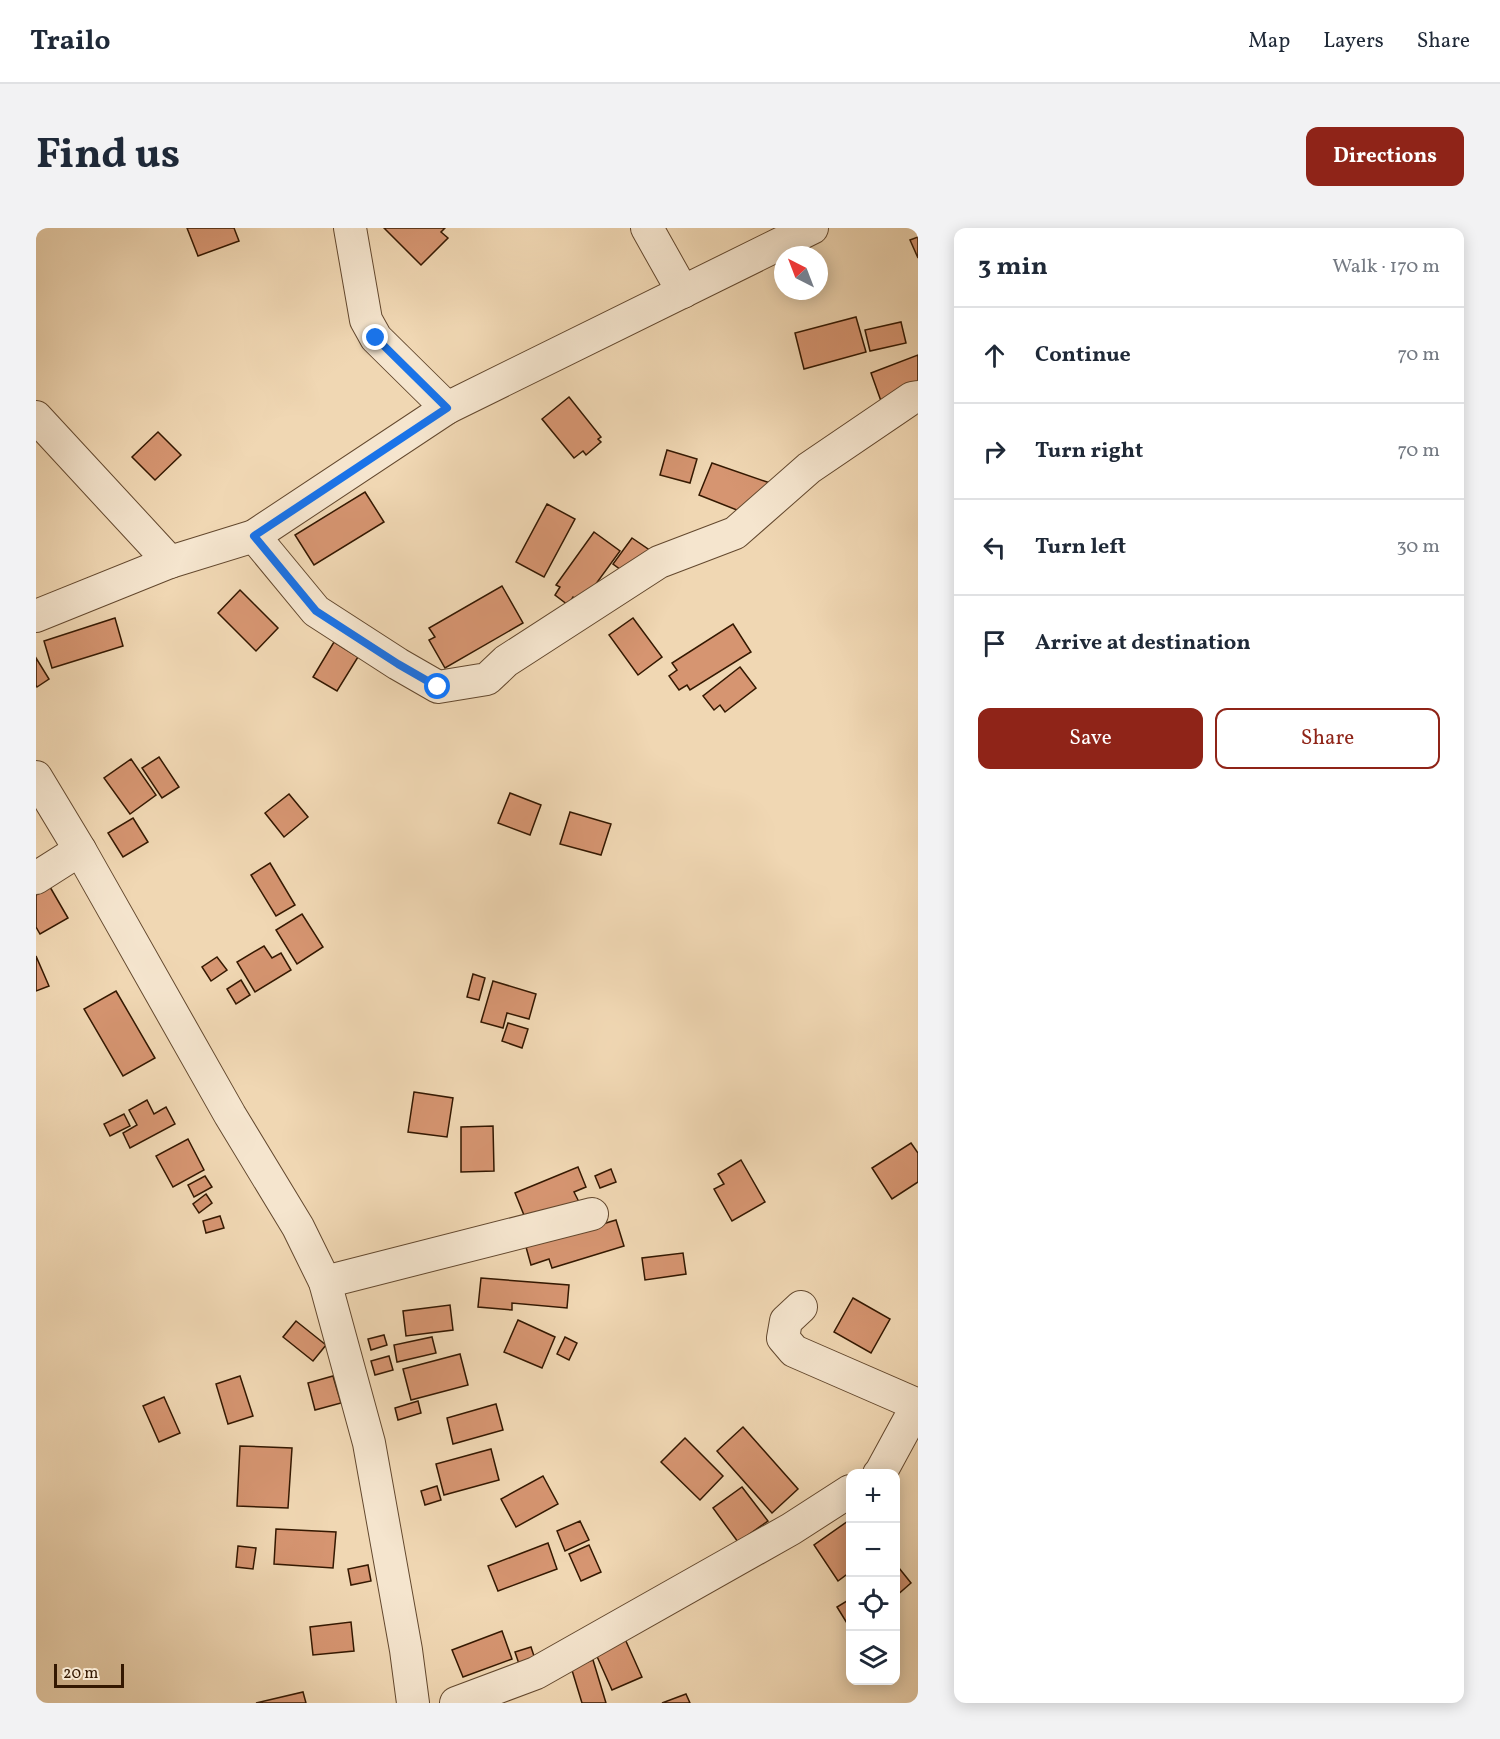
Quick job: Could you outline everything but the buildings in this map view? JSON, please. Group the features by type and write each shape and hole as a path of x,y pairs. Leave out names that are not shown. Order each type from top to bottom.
{"street":[{"path":"350,228 366,320 376,338 447,408"},
{"path":"647,228 683,292"},
{"path":"36,616 170,562 254,536 447,408 812,228"},
{"path":"254,536 316,611 398,664 438,687 487,679 506,661 659,562 735,533 809,468 912,398 918,397"},
{"path":"36,417 170,562"},
{"path":"36,777 80,850 224,1105 298,1227 325,1282 369,1443 413,1703"},
{"path":"36,878 80,850"},
{"path":"325,1282 592,1214"},
{"path":"801,1307 786,1321 783,1338 794,1351 918,1405 881,1469"},
{"path":"456,1703 536,1673 791,1529 846,1494"}],"route":[{"path":"376,338 447,408 254,536 316,611 438,687"}]}
